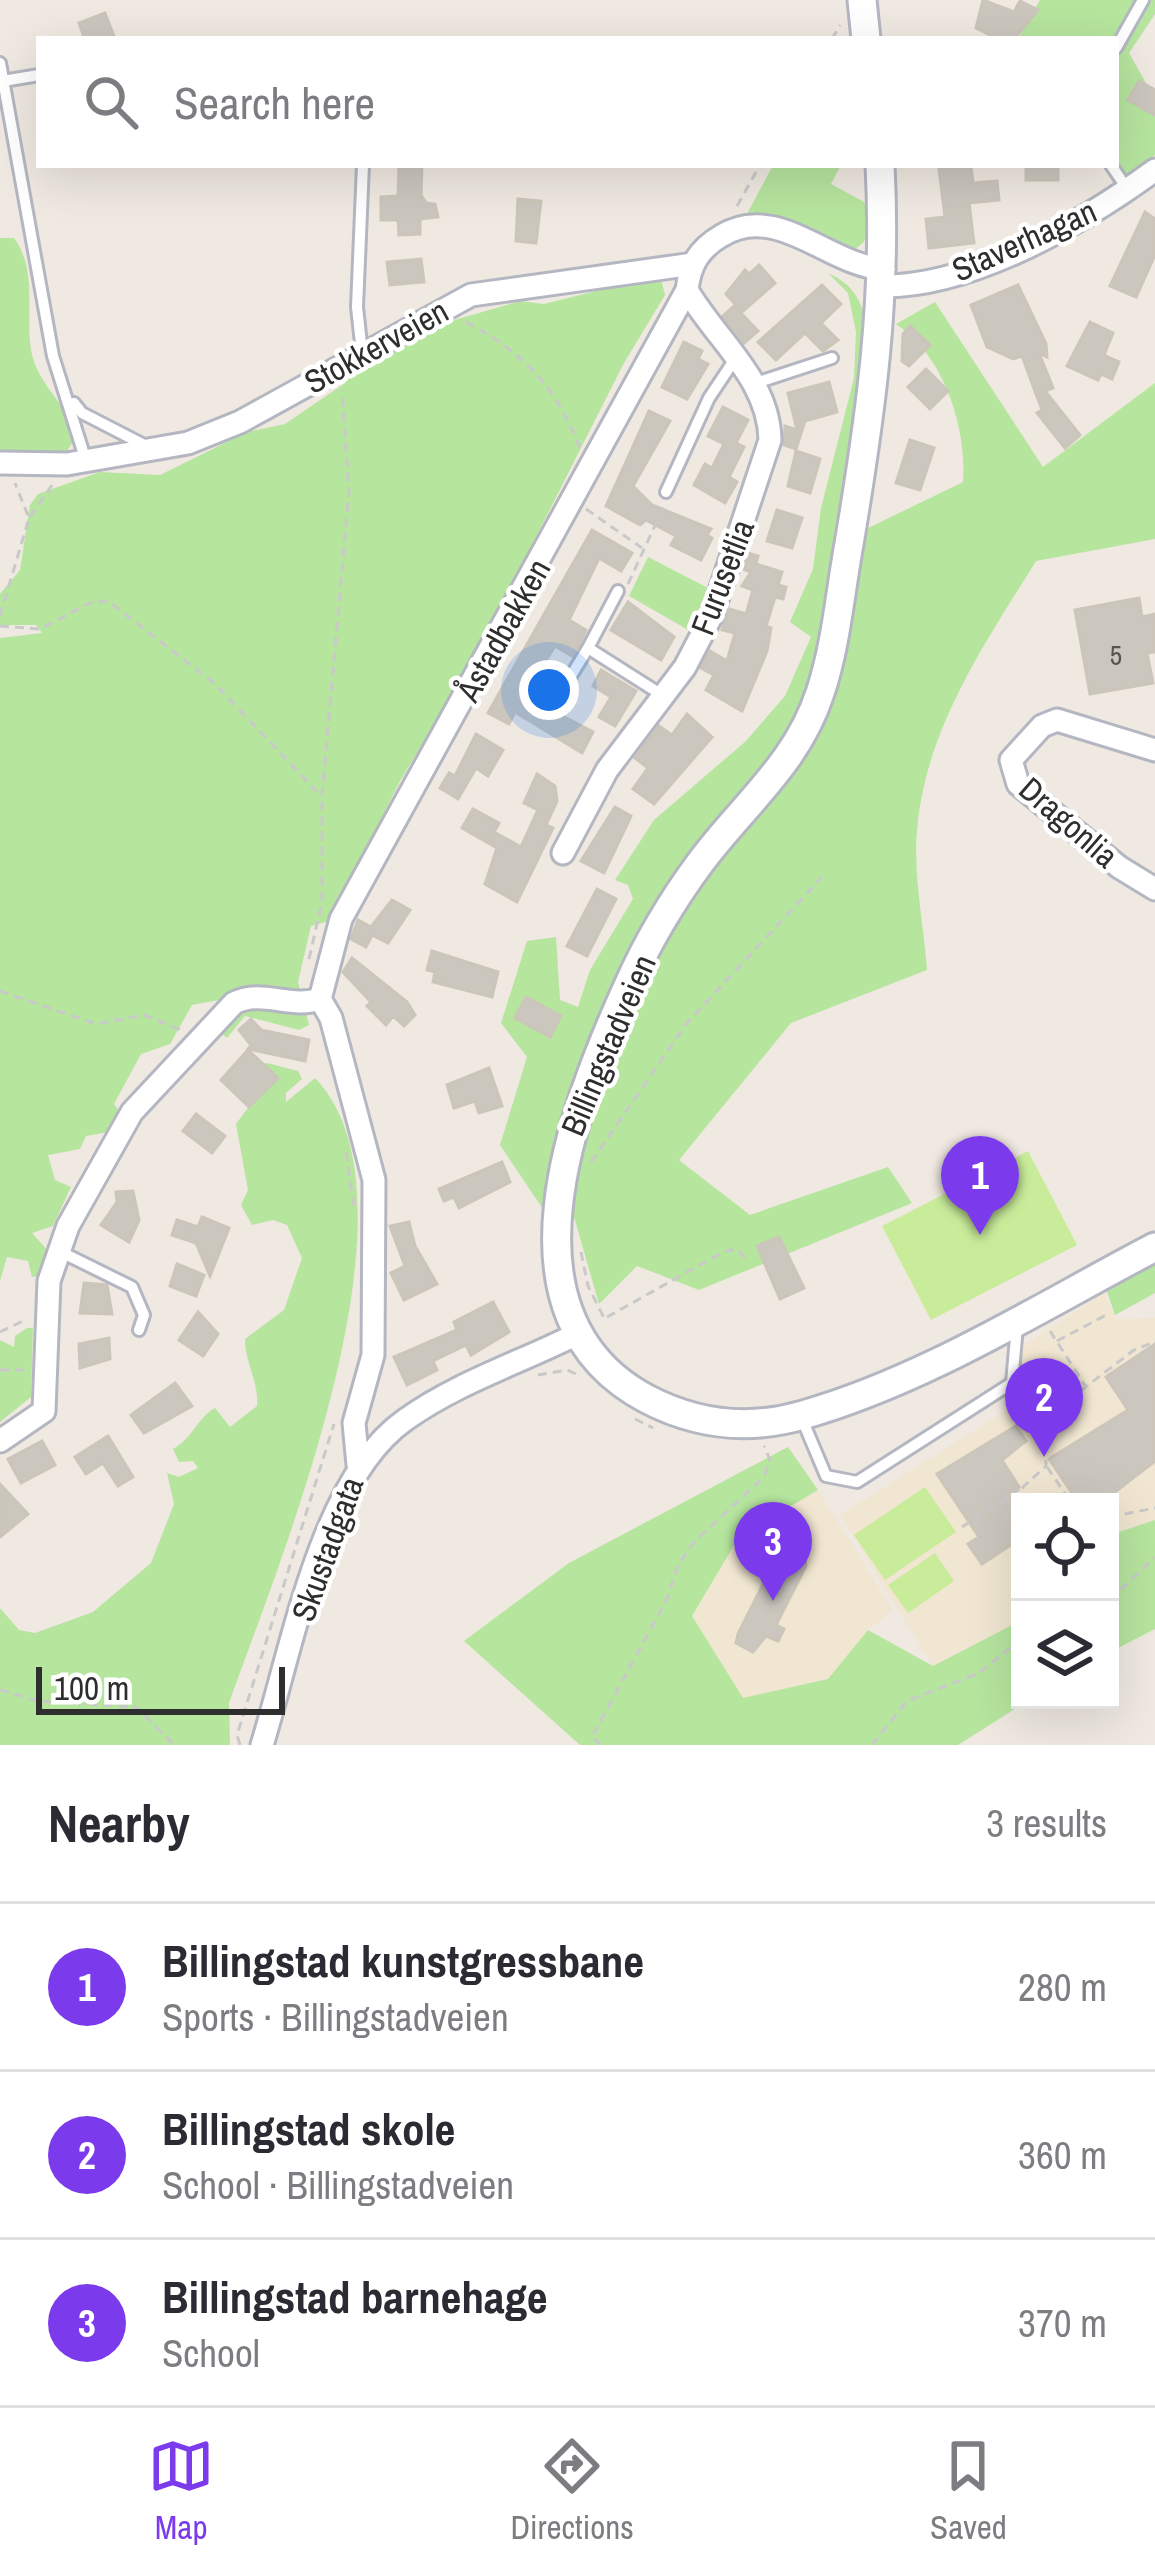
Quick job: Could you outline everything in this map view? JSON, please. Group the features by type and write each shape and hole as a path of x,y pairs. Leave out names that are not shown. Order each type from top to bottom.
{"main road":[{"path":"862,0 866,36"},
{"name":"Billingstadveien","path":"880,168 884,278 874,385 820,693 784,767 701,861 629,983 566,1146 556,1247 592,1325 637,1394 679,1416 718,1424 801,1416 904,1376 1032,1321 1155,1246"}],"street":[{"name":"Staverhagan","path":"884,278 927,282 1013,252 1128,190 1155,170"},
{"path":"693,264 699,253 728,231 768,226 884,278"},
{"name":"Stokkerveien","path":"3,464 76,463 188,443 240,422 436,310 471,295 693,264"},
{"name":"Åstadbakken","path":"320,999 341,919 574,501 687,290 693,264"},
{"path":"687,290 756,383"},
{"name":"Furusetlia","path":"563,853 607,770 685,667 712,615 762,470 770,418 756,383"},
{"name":"Dragonlia","path":"1155,750 1057,720 1014,752 1011,768 1018,784 1119,867 1155,889"},
{"path":"0,1442 44,1412 46,1310 58,1250 120,1130 198,1037 245,997 302,1005 320,999 331,1018 374,1180 373,1355 354,1424 358,1465"},
{"name":"Skustadgata","path":"262,1745 327,1534 358,1465 387,1434 425,1407 592,1325"}],"lane":[{"path":"1119,43 1143,0"},
{"path":"0,63 53,356 69,398 76,463"},
{"path":"3,81 36,76"},
{"path":"362,353 357,307 363,168"},
{"path":"1113,168 1128,190"},
{"path":"756,383 832,358"},
{"path":"666,492 709,398 735,359"},
{"path":"69,398 82,413 153,449"},
{"path":"558,698 618,591"},
{"path":"588,648 662,695"},
{"path":"58,1250 131,1287 144,1315 140,1330"},
{"path":"801,1416 826,1476 841,1483 857,1482 1012,1384 1032,1321"}],"path":[{"path":"728,231 759,168"},
{"path":"436,310 516,350 543,377 563,406 590,471"},
{"path":"320,999 309,958 322,902 322,796 349,491 342,364"},
{"path":"0,616 29,518 76,463"},
{"path":"3,464 29,518"},
{"path":"618,591 626,590 666,492"},
{"path":"574,501 645,550"},
{"path":"0,626 40,629 90,603 107,601 214,683 322,796"},
{"path":"585,1170 687,1023 822,877"},
{"path":"0,991 96,1024 144,1015 198,1037"},
{"path":"345,1145 356,1226"},
{"path":"579,1241 592,1325 723,1252 736,1249 747,1253 749,1261"},
{"path":"0,1332 46,1310"},
{"path":"1057,1342 1108,1314"},
{"path":"1032,1321 1057,1342 1086,1387"},
{"path":"1044,1419 1134,1350 1155,1342"},
{"path":"0,1370 48,1370"},
{"path":"526,1377 567,1370 592,1381"},
{"path":"1012,1384 1044,1419 1046,1466 1064,1493"},
{"path":"239,1745 237,1735 275,1606 340,1406"},
{"path":"630,1414 662,1431"},
{"path":"602,1745 592,1737 667,1599 678,1565 694,1542 764,1478 770,1460 764,1444"},
{"path":"962,1527 1046,1466"},
{"path":"1023,1487 1024,1493"},
{"path":"1119,1515 1155,1508"},
{"path":"1119,1591 1155,1556"},
{"path":"872,1745 907,1701 979,1673 1011,1647"},
{"path":"0,1690 38,1701 136,1707 174,1745"}],"shaded area":[{"path":"1104,1293 1116,1319 1155,1318 1155,1520 1119,1532 1119,1493 1011,1493 1011,1626 933,1666 840,1515 1005,1411 1020,1348"},
{"path":"818,1490 893,1610 868,1630 828,1679 743,1699 692,1616 739,1537"}],"green space":[{"path":"1040,0 1155,0 1155,14 1129,53 1155,99 1155,155 1125,180 1119,162 1119,36 1020,36"},
{"path":"771,168 839,168 831,184 864,202 871,215 864,242 855,249 783,219 747,214"},
{"path":"0,238 14,238 21,251 28,278 34,362 78,434 65,454 0,450"},
{"path":"828,273 847,285 859,301 871,344 823,644 806,707 775,759 697,843 606,1007 553,1157 545,1212 500,1145 527,1057 501,1023 527,941 556,937 560,1000 578,1007 590,970 633,899 628,885 615,880 654,820 746,741 785,696 811,637 790,622 813,569 821,508 854,378 856,332 848,293"},
{"path":"652,277 661,279 665,295 624,363 475,657 400,781 330,921 311,926 298,982 309,1025 299,1030 245,1016 227,1038 216,1028 230,998 192,1005 170,1044 141,1054 114,1104 128,1124 125,1129 86,1136 80,1149 48,1155 55,1180 71,1187 53,1226 32,1233 48,1251 42,1275 32,1277 28,1261 7,1257 0,1281 0,638 42,633 36,625 0,625 0,594 20,570 30,505 38,494 100,472 160,475 247,432 285,424 345,383 354,368 437,325 520,301 544,304"},
{"path":"935,302 1043,467 1155,383 1155,539 1036,561 960,690 932,758 917,831 927,970 791,1023 679,1160 750,1215 888,1167 912,1203 699,1290 637,1266 599,1304 570,1203 584,1134 618,1031 675,918 789,774 860,532 963,482 961,439 949,394 927,354 896,324"},
{"path":"648,557 708,588 690,631 629,596"},
{"path":"267,1063 298,1071 302,1079 286,1093 286,1102 315,1078 347,1134 358,1208 352,1293 334,1385 279,1565 229,1703 230,1745 0,1745 0,1608 19,1630 35,1633 93,1612 151,1563 174,1504 167,1473 179,1477 198,1468 193,1461 179,1462 173,1449 215,1408 230,1427 257,1406 245,1339 284,1310 302,1258 287,1225 273,1220 252,1225 241,1205 248,1190 236,1124 259,1093 253,1067"},
{"path":"1028,1151 1077,1245 931,1320 882,1226"},
{"path":"1155,1259 1155,1293 1115,1315 1105,1286"},
{"path":"33,1328 31,1397 0,1422 0,1340 14,1347 15,1336"},
{"path":"788,1447 818,1490 739,1537 692,1616 743,1698 828,1679 868,1630 933,1666 1011,1626 1011,1709 1015,1709 958,1745 580,1745 464,1641 569,1563"},
{"path":"925,1487 956,1532 885,1580 854,1535"},
{"path":"1155,1520 1155,1629 1119,1647 1119,1601 1119,1532"},
{"path":"935,1553 954,1581 908,1613 888,1585"}],"building":[{"path":"983,0 1014,12 1020,1 1038,10 1016,36 992,36 976,28"},
{"path":"105,13 114,36 84,36 79,23"},
{"path":"1139,81 1155,90 1155,115 1128,100"},
{"path":"399,168 422,168 421,195 426,203 435,204 438,217 420,219 420,234 399,235 398,220 381,220 381,197 398,196"},
{"path":"971,168 973,183 997,181 999,200 969,203 974,243 929,248 926,219 945,217 939,169"},
{"path":"1026,168 1058,168 1058,180 1026,180"},
{"path":"518,199 541,201 536,243 516,241"},
{"path":"1145,212 1155,219 1155,255 1136,297 1110,286"},
{"path":"421,259 424,282 390,285 387,262"},
{"path":"759,265 775,283 742,312 726,294 745,270 749,274"},
{"path":"822,285 841,304 821,323 838,340 823,351 805,333 776,360 758,342"},
{"path":"1018,285 1046,344 1047,357 1039,353 1053,388 1045,391 1080,435 1065,448 1037,413 1042,410 1022,356 1013,359 987,347 971,305"},
{"path":"734,306 758,331 744,343 723,316"},
{"path":"1090,322 1113,333 1104,355 1119,362 1112,379 1101,374 1098,380 1067,366"},
{"path":"910,326 930,345 909,366 902,361 903,334"},
{"path":"684,342 702,351 698,359 708,364 687,399 662,387"},
{"path":"926,369 948,391 930,409 908,387"},
{"path":"829,382 837,412 805,421 796,449 784,445 785,426 797,430 788,393"},
{"path":"723,407 748,420 736,443 744,447 729,477 737,482 725,503 694,485 705,464 712,468 724,444 708,436"},
{"path":"649,411 670,421 633,486 652,505 711,529 707,535 712,538 701,560 671,545 676,536 646,520 640,525 606,506"},
{"path":"910,440 934,448 920,490 896,483"},
{"path":"796,451 820,459 810,493 788,486"},
{"path":"777,510 802,518 792,548 767,541"},
{"path":"592,530 632,553 621,571 599,558 569,620 586,630 580,643 572,656 555,646 524,696 593,732 582,753 515,712 509,724 488,713"},
{"path":"748,553 758,556 756,564 782,572 778,585 786,587 783,599 775,597 766,626 771,628 767,651 742,711 706,690 714,675 701,668 710,651 727,661 735,633 722,630 730,609 746,614 753,590 742,586 751,572 743,569"},
{"path":"1139,598 1142,617 1155,614 1155,652 1147,653 1153,683 1090,694 1075,610"},
{"path":"628,602 674,637 661,660 611,630"},
{"path":"601,670 636,691 615,726 599,717 611,697 593,686"},
{"path":"687,714 712,737 654,804 633,789 648,768 635,758 659,726 672,735"},
{"path":"476,734 503,750 488,776 476,768 458,799 440,788 449,773 455,776"},
{"path":"537,774 555,786 557,801 546,825 553,828 517,902 485,884 497,848 462,828 473,809 499,823 494,832 521,847 538,810 524,803"},
{"path":"615,807 631,816 604,873 581,861"},
{"path":"597,889 616,899 587,956 567,946"},
{"path":"392,900 410,910 388,943 372,935 366,947 351,939 358,920 371,927"},
{"path":"432,951 498,972 492,997 433,982 435,972 427,970"},
{"path":"352,958 407,1002 415,1015 404,1026 393,1016 386,1025 367,1006 371,1002 343,972"},
{"path":"526,997 561,1016 550,1037 515,1018"},
{"path":"251,1019 261,1030 309,1040 305,1061 248,1049 251,1045 239,1030"},
{"path":"248,1050 278,1078 249,1107 221,1080"},
{"path":"489,1068 502,1106 479,1113 475,1101 454,1108 447,1085"},
{"path":"196,1114 225,1136 212,1153 183,1131"},
{"path":"502,1162 510,1182 459,1208 454,1197 444,1201 439,1189"},
{"path":"133,1191 139,1220 129,1242 101,1225 117,1202 116,1192"},
{"path":"202,1217 229,1228 210,1276 196,1243 172,1235 177,1220 198,1227"},
{"path":"409,1222 415,1246 437,1284 404,1300 391,1273 405,1266 390,1226"},
{"path":"779,1237 804,1288 780,1299 757,1246"},
{"path":"177,1264 204,1275 196,1296 170,1286"},
{"path":"84,1283 107,1285 112,1314 80,1313"},
{"path":"493,1302 509,1332 471,1355 466,1345 433,1361 437,1370 407,1385 394,1357 457,1330 454,1322"},
{"path":"198,1312 218,1334 203,1356 179,1340"},
{"path":"109,1338 110,1359 80,1368 79,1344"},
{"path":"1155,1344 1155,1461 1114,1493 1072,1493 1049,1459 1128,1410 1106,1377"},
{"path":"175,1383 192,1406 144,1433 131,1415"},
{"path":"1016,1426 1026,1441 1002,1460 1019,1487 1009,1493 1011,1545 982,1564 968,1544 979,1537 937,1474"},
{"path":"108,1436 133,1477 118,1486 103,1463 86,1474 75,1457"},
{"path":"42,1441 55,1465 21,1483 8,1459"},
{"path":"0,1484 28,1514 0,1537"},
{"path":"788,1550 805,1558 806,1566 776,1625 784,1629 778,1641 766,1636 753,1652 736,1643 738,1634 771,1568"}],"place":[{"name":"Billingstad kunstgressbane","path":"980,1235"},
{"name":"Billingstad skole","path":"1044,1457"},
{"name":"Billingstad barnehage","path":"773,1601"}]}
